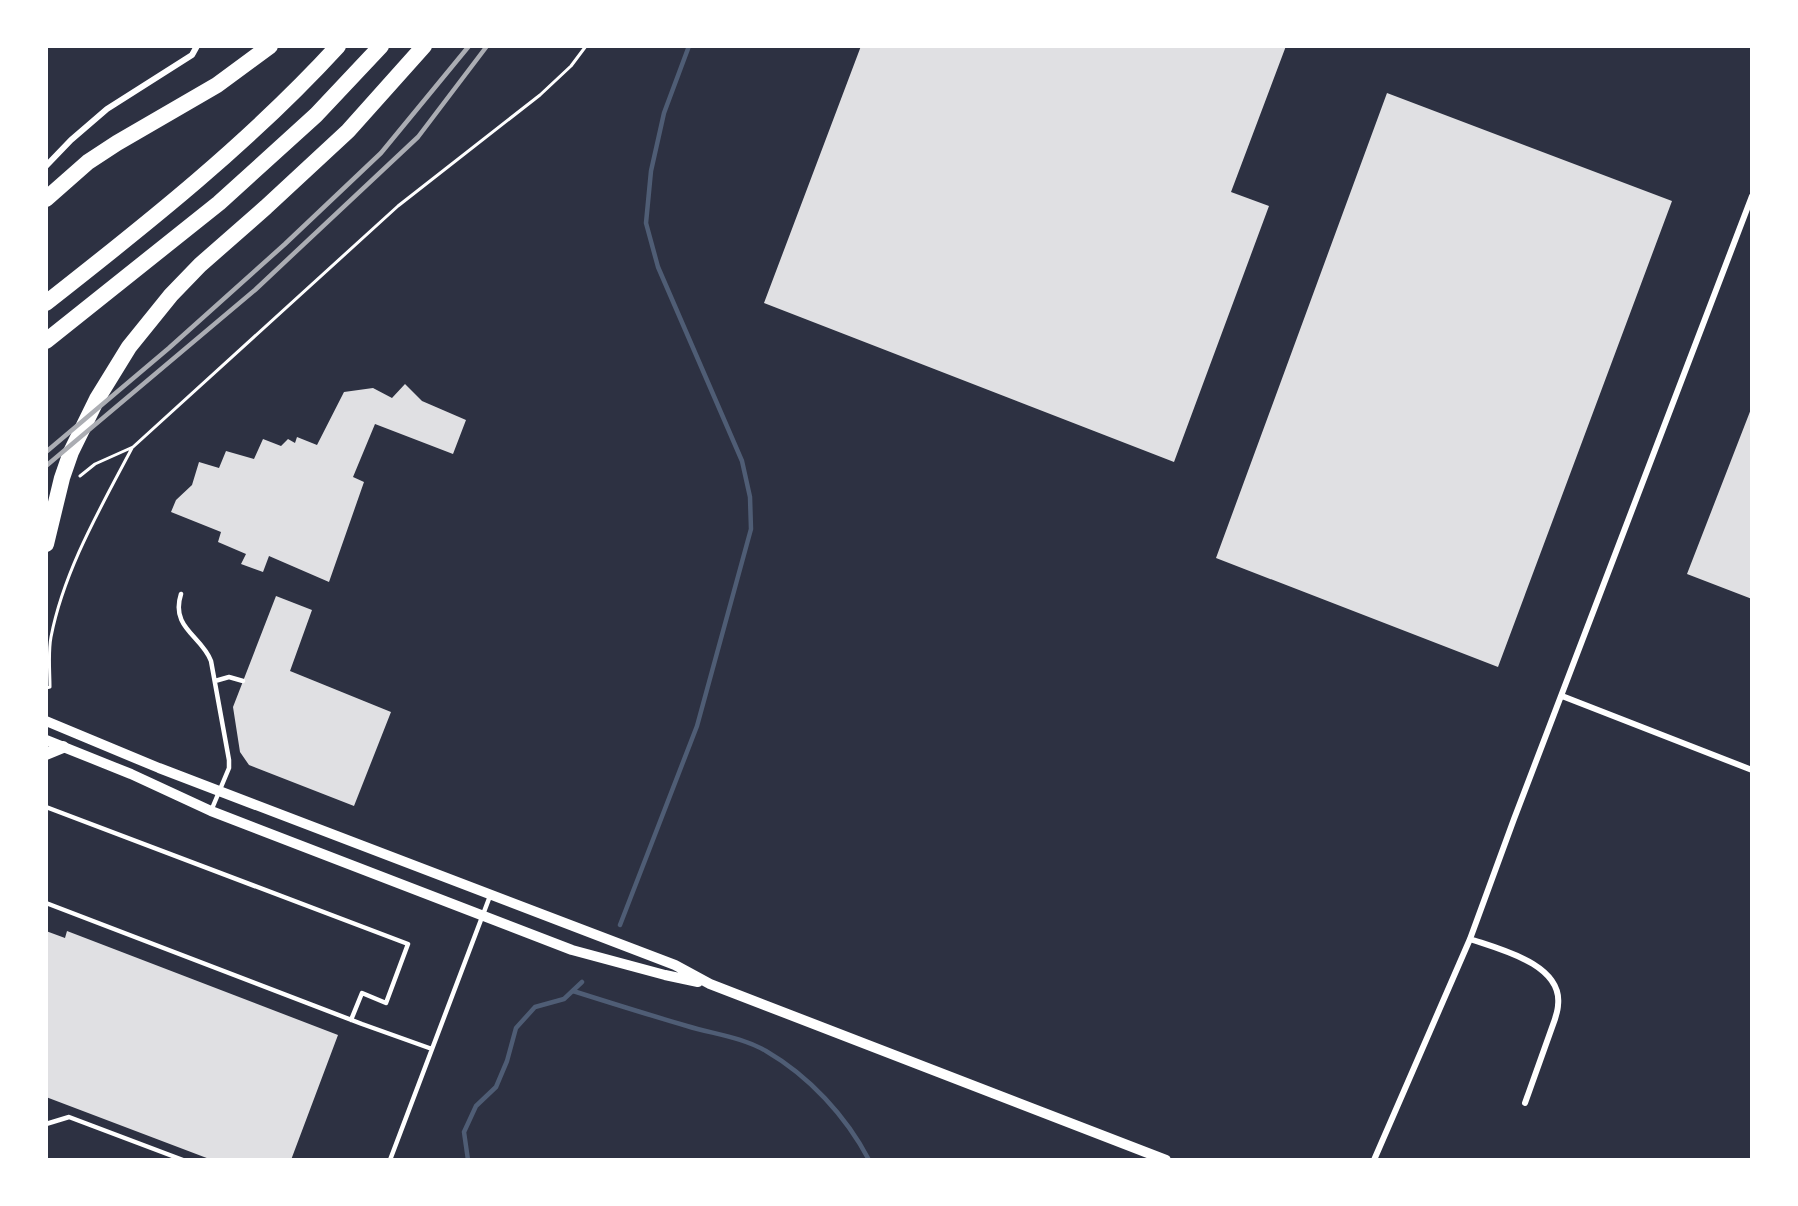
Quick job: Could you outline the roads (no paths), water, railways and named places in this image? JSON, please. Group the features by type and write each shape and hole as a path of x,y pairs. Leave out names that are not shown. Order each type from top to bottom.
{"highway":[{"path":"46,198 88,162 217,85 270,46"},
{"path":"46,303 206,174 289,97 338,46"},
{"path":"46,341 219,203 316,115 381,46"},
{"path":"46,544 71,452 97,399 129,347 171,295 200,265 348,131 424,46"}],"main road":[{"path":"46,753 63,747"}],"street":[{"path":"46,166 90,122 192,55 197,46"},
{"path":"1374,1160 1470,939 1752,196"},
{"path":"1562,696 1752,770"},
{"path":"46,721 219,791 675,965 710,984 1166,1160"},
{"path":"46,740 131,774 211,811 572,950 665,975 710,984"},
{"path":"1470,939 1524,959 1542,969 1552,980 1558,993 1555,1019 1525,1102"}],"lane":[{"path":"181,594 178,603 183,622 187,630 208,652 229,760 229,768 211,811"},
{"path":"215,681 230,677 243,681"},
{"path":"46,807 408,944 386,1003 362,993 351,1020"},
{"path":"390,1160 491,895"},
{"path":"46,903 432,1049"},
{"path":"46,1124 69,1117 183,1160"}],"waterway":[{"path":"620,925 697,726 751,529 750,497 742,461 658,267 646,223 651,171 664,113 689,46"},
{"path":"468,1160 464,1132 476,1106 496,1087 507,1061 516,1028 535,1007 564,999 582,982"},
{"path":"573,991 737,1039 766,1051 797,1072 825,1098 849,1128 869,1160"}],"railway":[{"path":"46,452 169,348 285,244 381,153 469,46"},
{"path":"46,466 255,290 418,137 487,46"}]}
